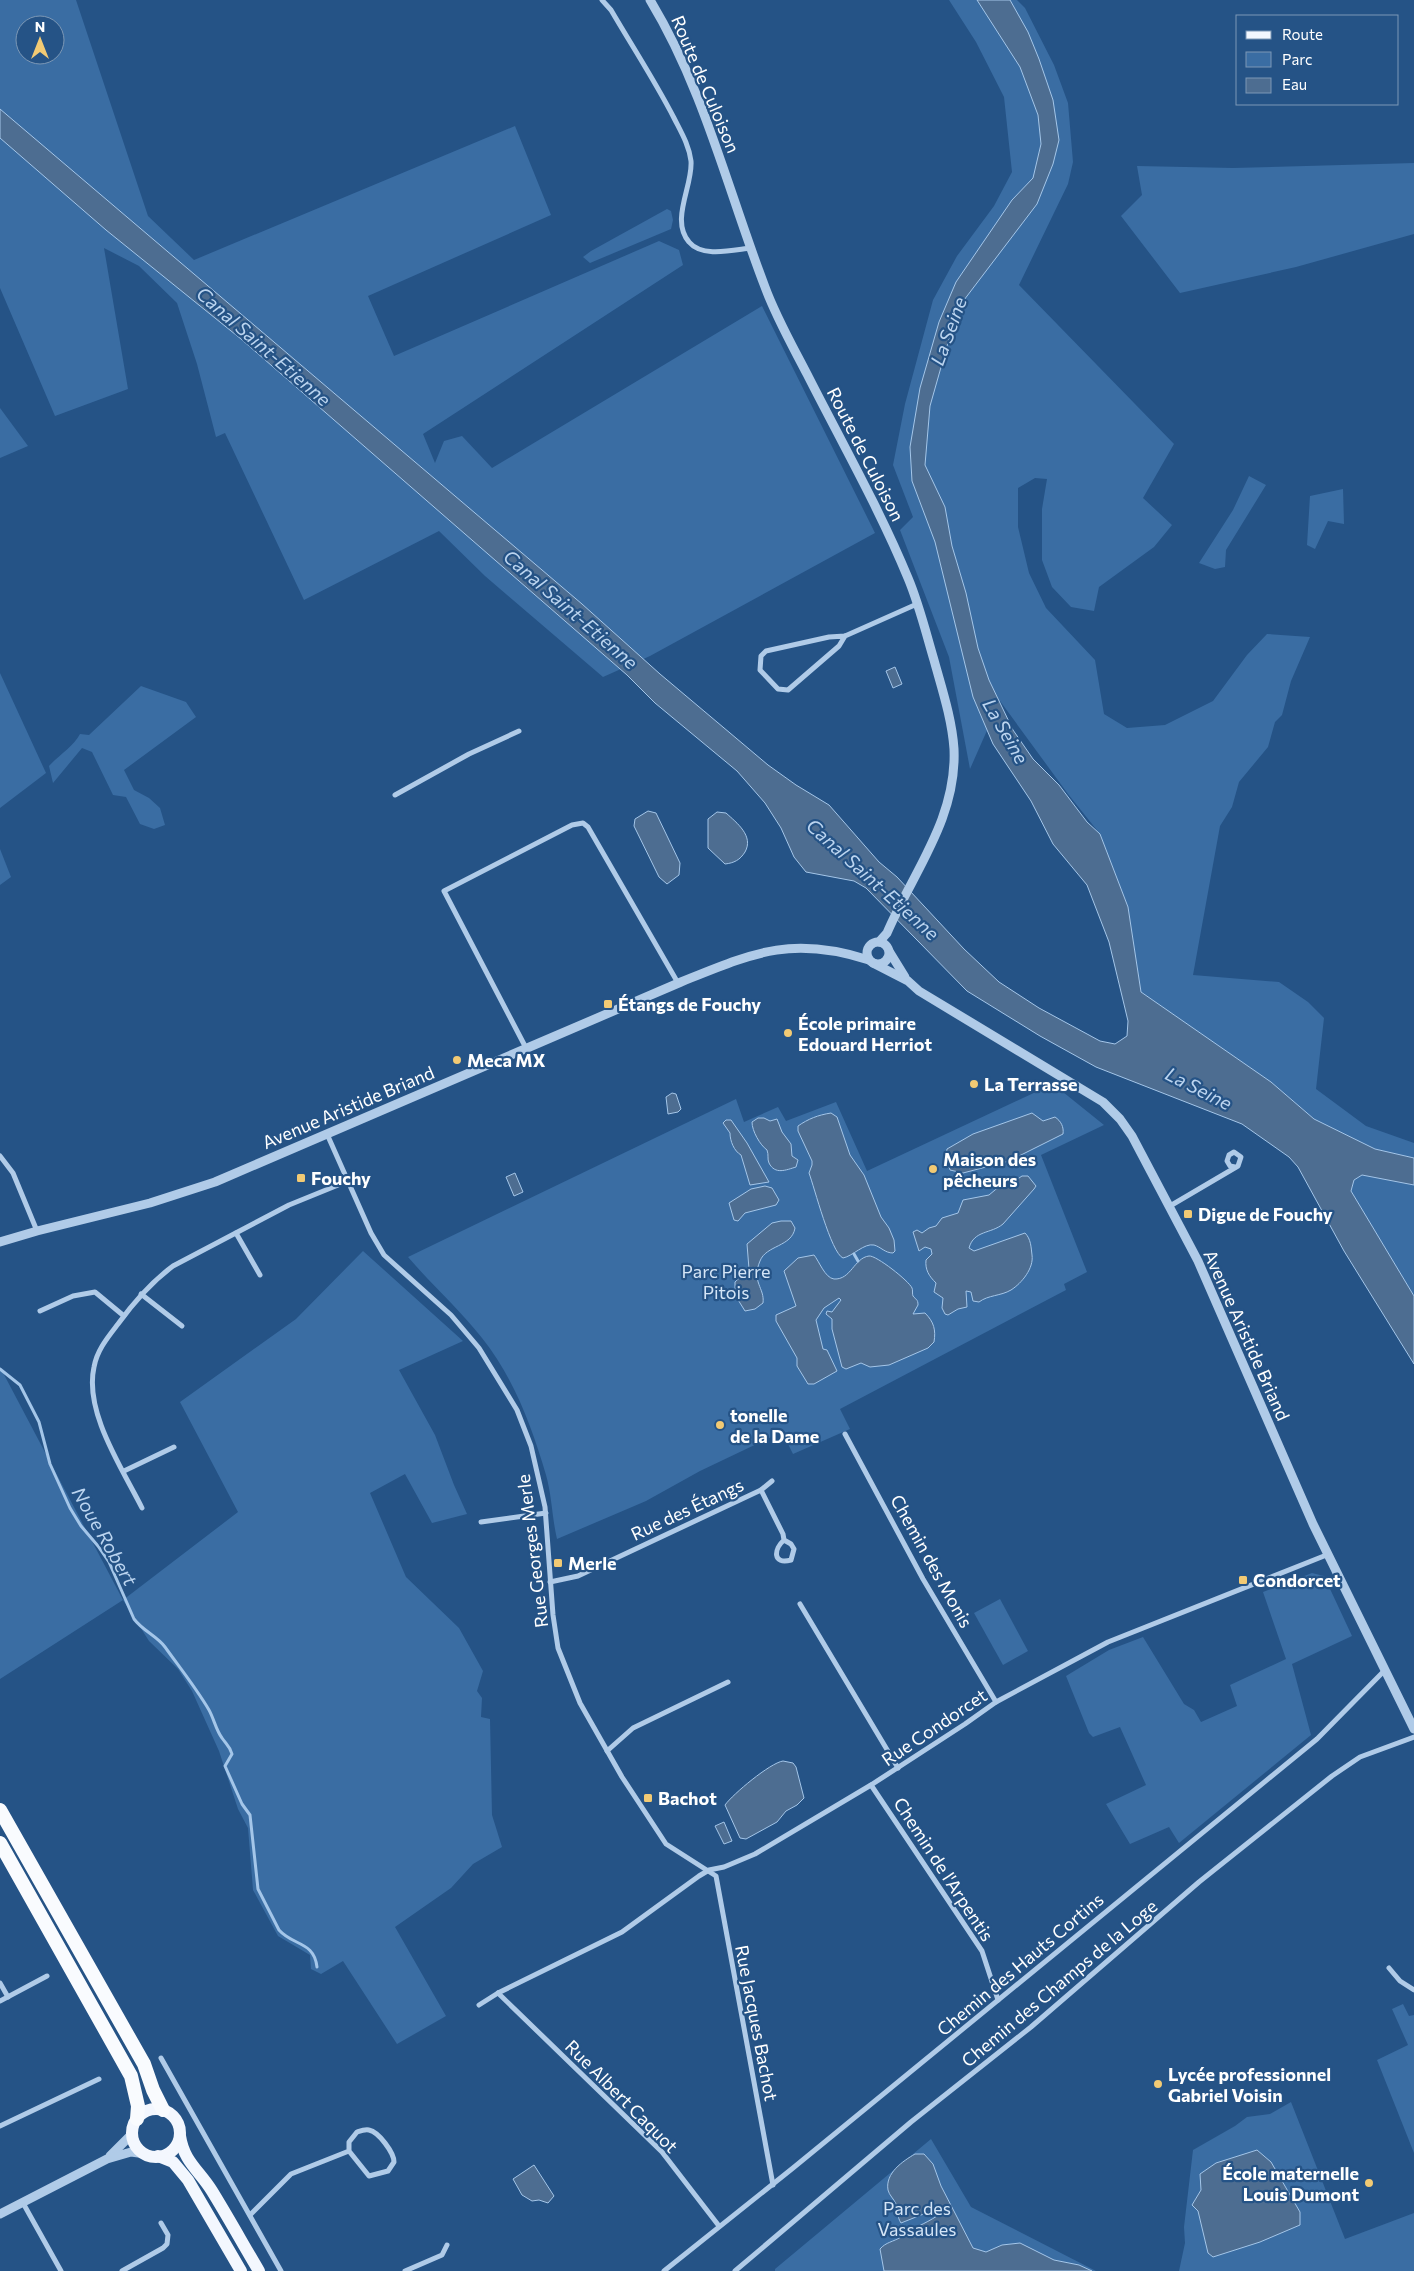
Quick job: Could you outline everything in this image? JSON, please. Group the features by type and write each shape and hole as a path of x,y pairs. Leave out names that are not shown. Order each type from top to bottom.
{"highway":[{"path":"0,1810 144,2064 153,2090 164,2110"},
{"path":"0,1843 131,2076 138,2106 137,2119"}],"main road":[{"path":"241,2271 188,2180 172,2162 152,2155 137,2146 133,2133 137,2119 149,2110 164,2110 177,2120 182,2149 187,2159 207,2184 259,2271"},
{"path":"152,2155 174,2148 180,2136"}],"street":[{"path":"602,0 611,10 666,102 687,144 691,160 691,177 682,214 682,228 689,243 701,250 718,251 752,248"},
{"name":"Route de Culoison","path":"650,0 678,54 694,92 765,288 788,338 880,516 909,580 940,682 954,748 951,788 945,813 913,882 888,930 879,942"},
{"path":"845,636 839,646 788,690 778,690 760,670 761,656 766,651 828,637 845,636 917,604"},
{"path":"395,795 469,754 519,731"},
{"path":"526,1048 444,891 572,825 583,823 588,827 678,983"},
{"path":"868,948 867,954 871,962 884,962 888,958 888,930"},
{"name":"Avenue Aristide Briand","path":"845,952 868,948 873,943 879,942 888,950 908,981"},
{"name":"Avenue Aristide Briand","path":"0,1242 179,1194 215,1182 678,983 736,960 774,949 798,947 845,952 871,962 908,981 920,991 1103,1102 1120,1119 1132,1136 1198,1261 1309,1516 1414,1729"},
{"name":"Rue Georges Merle","path":"327,1134 371,1233 384,1255 451,1315 479,1348 517,1410 531,1446 546,1513 550,1582 558,1648 567,1675 580,1703 607,1751"},
{"path":"0,1156 14,1173 37,1231"},
{"path":"1170,1206 1235,1167"},
{"path":"142,1508 100,1423 93,1400 92,1382 94,1366 99,1351 141,1294 172,1266 289,1205 348,1181"},
{"path":"236,1233 260,1274"},
{"path":"40,1311 72,1296 95,1292 124,1316"},
{"path":"141,1294 182,1326"},
{"name":"Chemin des Monis","path":"845,1434 923,1579 996,1702"},
{"path":"124,1471 174,1447"},
{"path":"761,1490 772,1481"},
{"name":"Rue des Étangs","path":"550,1582 578,1576 761,1490 784,1537"},
{"path":"481,1522 546,1513"},
{"path":"784,1537 794,1549 790,1560 783,1562 775,1556 776,1549 784,1537"},
{"name":"Rue Condorcet","path":"709,1870 724,1867 755,1854 898,1768 996,1702 1108,1642 1329,1554"},
{"path":"800,1604 898,1768"},
{"name":"Chemin des Hauts Cortins","path":"664,2271 773,2185 1317,1739 1386,1670"},
{"path":"479,2004 622,1932 709,1870 666,1844 607,1751 633,1728 728,1682"},
{"name":"Chemin des Champs de la Loge","path":"735,2271 911,2122 1031,2027 1199,1882 1332,1776 1360,1757 1414,1737"},
{"name":"Chemin de l'Arpentis","path":"871,1785 982,1951 998,2000"},
{"name":"Rue Jacques Bachot","path":"709,1870 716,1876 773,2185"},
{"path":"1389,1968 1400,1981 1414,1990"},
{"path":"0,2001 47,1976"},
{"path":"0,1983 8,1997"},
{"name":"Rue Albert Caquot","path":"498,1993 662,2152 719,2226"},
{"path":"161,2058 281,2271"},
{"path":"0,2126 99,2079"},
{"path":"368,2130 374,2132 392,2151 394,2162 388,2171 369,2176 349,2151 351,2136 357,2132 368,2130"},
{"path":"107,2158 133,2133"},
{"path":"250,2215 291,2174 349,2151"},
{"path":"0,2214 107,2158 131,2152 152,2155"},
{"path":"23,2203 61,2271"},
{"path":"122,2271 167,2244 168,2235 161,2223"},
{"path":"405,2271 442,2255 447,2245"}],"green space":[{"path":"0,0 76,0 148,216 194,260 515,126 551,215 368,296 394,356 659,241 679,250 683,265 423,434 435,463 444,441 462,436 492,468 762,306 875,533 650,656 603,677 485,576 439,531 304,600 225,433 216,437 197,364 177,303 139,266 104,248 128,389 55,416 0,288"},
{"path":"949,0 1017,0 1025,8 1054,65 1068,103 1073,162 1068,184 1019,285 1174,444 1143,498 1172,525 1154,547 1099,587 1094,611 1071,607 1052,587 1042,560 1042,509 1047,479 1035,478 1018,488 1018,527 1029,573 1046,608 1095,660 1104,714 1127,728 1165,725 1213,701 1247,655 1267,634 1310,637 1291,681 1282,715 1275,722 1268,747 1239,782 1232,807 1220,826 1193,975 1279,982 1308,1002 1324,1018 1316,1089 1366,1126 1414,1143 1414,1158 1375,1149 1314,1119 1271,1082 1141,992 1128,907 1100,834 1068,794 1000,701 970,769 949,657 900,530 913,517 893,465 905,404 933,300 957,256 994,206 1012,172 1004,97 976,42"},
{"path":"1414,163 1414,234 1296,267 1180,293 1121,216 1142,195 1137,166 1233,168"},
{"path":"667,209 671,211 673,220 671,229 590,263 583,257 591,251"},
{"path":"0,408 28,446 0,458"},
{"path":"1249,476 1266,485 1226,550 1225,567 1215,569 1199,563 1233,510"},
{"path":"1343,489 1344,524 1328,521 1315,549 1307,545 1310,496"},
{"path":"0,673 46,773 0,808"},
{"path":"141,686 186,702 196,717 124,770 134,790 149,798 160,808 165,825 154,829 140,824 126,797 113,795 92,752 82,748 53,783 49,766 80,734 89,735"},
{"path":"0,849 11,877 0,885"},
{"name":"Parc Pierre Pitois","path":"1053,1084 1104,1125 1041,1155 1087,1272 1064,1284 1066,1290 840,1409 850,1429 793,1454 782,1432 700,1471 646,1501 557,1539 546,1475 535,1439 513,1386 482,1338 408,1257 736,1099 744,1122 778,1107 786,1121 836,1102 867,1171"},
{"path":"1362,1175 1414,1185 1414,1296 1351,1191 1354,1180"},
{"path":"363,1251 463,1341 399,1370 435,1435 467,1514 432,1523 405,1474 370,1493 406,1577 459,1628 483,1671 477,1691 482,1698 481,1717 490,1719 492,1815 502,1847 473,1864 451,1888 395,1927 446,2016 397,2044 343,1961 321,1974 311,1969 310,1955 278,1936 253,1890 248,1828 238,1809 219,1751 192,1691 178,1669 149,1641 123,1600 238,1512 180,1402 296,1319"},
{"path":"0,1367 123,1600 0,1679"},
{"path":"1312,1573 1324,1576 1352,1636 1292,1664 1311,1735 1179,1843 1169,1827 1130,1844 1106,1804 1146,1785 1120,1727 1093,1737 1089,1733 1066,1676 1109,1650 1143,1637 1184,1704 1194,1710 1201,1722 1237,1706 1230,1685 1286,1659 1263,1592"},
{"path":"1000,1599 1028,1651 1003,1665 974,1613"},
{"path":"1403,2004 1409,2016 1414,2015 1414,2153 1377,2060 1408,2045 1392,2009"},
{"path":"1291,2102 1345,2239 1414,2213 1414,2271 1179,2271 1185,2243 1184,2227 1193,2150 1247,2117 1270,2114"},
{"name":"Parc des Vassaules","path":"931,2139 971,2207 1096,2271 775,2271 775,2269"}],"water":[{"path":"977,0 1010,0 1028,32 1039,59 1053,100 1059,140 1053,164 1037,204 964,300 953,325 930,406 925,465 945,507 952,546 966,593 978,648 989,680 1013,730 1033,759 1059,785 1087,822 1100,834 1128,907 1141,992 1271,1082 1314,1119 1375,1149 1414,1158 1414,1185 1362,1175 1354,1180 1351,1191 1414,1296 1414,1364 1344,1251 1298,1167 1289,1157 1242,1124 1096,1067 1040,1036 967,991 866,888 854,881 806,872 794,857 781,828 765,803 737,771 655,703 627,675 241,339 106,230 0,138 0,109 582,604 660,674 768,765 829,805 879,862 897,877 964,949 999,982 1039,1008 1100,1041 1115,1044 1127,1036 1128,1021 1109,942 1087,885 1053,844 1031,801 993,744 973,697 935,542 912,481 910,447 920,388 939,322 956,282 1012,200 1033,178 1041,144 1038,115 1020,67"},
{"path":"895,667 902,684 893,688 886,671"},
{"path":"648,811 656,813 680,863 679,875 667,884 659,877 634,826 635,819"},
{"path":"717,812 726,813 746,835 747,846 745,852 739,859 731,863 725,864 708,848 708,819"},
{"path":"672,1093 676,1094 681,1109 678,1112 668,1114 666,1097"},
{"path":"831,1113 837,1117 850,1155 864,1175 881,1217 889,1228 894,1240 895,1251 893,1253 870,1245 843,1258 833,1244 809,1173 812,1161 798,1131 798,1126 806,1121"},
{"path":"1032,1113 1043,1121 1055,1117 1062,1124 1063,1134 1009,1161 963,1173 950,1170 946,1156 947,1149 973,1134"},
{"path":"758,1118 770,1121 777,1119 782,1132 791,1144 792,1156 798,1160 796,1167 781,1171 771,1167 768,1161 767,1150 759,1141 753,1129 752,1122"},
{"path":"726,1120 731,1120 747,1143 769,1182 750,1185 741,1155 734,1148 730,1133 723,1123"},
{"path":"515,1173 523,1192 514,1196 506,1177"},
{"path":"1022,1176 1028,1176 1036,1186 1034,1189 1003,1224 979,1235 971,1242 969,1248 974,1251 1025,1233 1030,1240 1032,1255 1029,1270 1023,1279 1011,1290 979,1302 973,1301 971,1292 966,1291 967,1307 958,1309 948,1315 945,1314 942,1308 943,1298 934,1292 936,1283 929,1275 926,1267 926,1260 932,1254 931,1249 925,1247 919,1251 913,1232 917,1230 922,1233 936,1226 942,1218 958,1213 963,1200 989,1195 1001,1185"},
{"path":"765,1186 772,1188 779,1200 776,1205 745,1213 738,1221 734,1220 729,1203 751,1189"},
{"path":"791,1221 795,1228 793,1234 784,1243 763,1256 757,1274 763,1303 755,1309 745,1311 735,1295 735,1282 749,1269 747,1244 772,1223"},
{"path":"814,1255 825,1273 834,1279 845,1276 860,1261 869,1256 892,1269 912,1288 913,1296 918,1305 913,1314 925,1313 934,1326 934,1342 928,1348 889,1365 870,1367 861,1363 846,1369 842,1367 832,1329 832,1319 826,1314 827,1311 832,1312 841,1300 839,1298 824,1308 816,1320 823,1349 827,1350 837,1371 814,1384 808,1384 797,1366 797,1358 776,1321 776,1315 796,1306 784,1271 798,1258"},
{"path":"783,1761 793,1763 796,1767 804,1798 797,1805 786,1811 777,1822 746,1839 740,1838 725,1805 752,1780 770,1767"},
{"path":"724,1822 732,1841 724,1844 715,1826"},
{"path":"1257,2150 1271,2162 1300,2212 1300,2225 1260,2242 1213,2257 1208,2253 1198,2211 1192,2205 1201,2190 1200,2174 1216,2163"},
{"path":"915,2154 924,2154 933,2164 941,2186 973,2248 986,2252 1002,2245 1020,2243 1054,2260 1079,2265 1092,2271 884,2271 880,2249 937,2216 937,2211 931,2211 901,2223 896,2204 888,2190 889,2178 892,2173 900,2164"},
{"path":"534,2165 554,2196 548,2203 539,2200 532,2201 522,2195 513,2179"}],"waterway":[{"path":"854,1254 858,1261"},
{"name":"Noue Robert","path":"0,1369 20,1385 39,1422 50,1464 70,1508 81,1526 109,1562 134,1619 165,1647 211,1713 220,1735 232,1754 225,1766 242,1804 250,1815 258,1889 279,1930 312,1952 317,1967"}],"place":[{"name":"Étangs de Fouchy","path":"608,1004"},
{"name":"École primaire Edouard Herriot","path":"788,1033"},
{"name":"Meca MX","path":"457,1060"},
{"name":"La Terrasse","path":"974,1084"},
{"name":"Maison des pêcheurs","path":"933,1169"},
{"name":"Fouchy","path":"301,1178"},
{"name":"Digue de Fouchy","path":"1188,1214"},
{"name":"tonelle de la Dame","path":"720,1425"},
{"name":"Merle","path":"558,1563"},
{"name":"Condorcet","path":"1243,1580"},
{"name":"Bachot","path":"648,1798"},
{"name":"Lycée professionnel Gabriel Voisin","path":"1158,2084"},
{"name":"École maternelle Louis Dumont","path":"1369,2183"}],"water label":[{"name":"La Seine","path":"948,331"},
{"name":"Canal Saint-Etienne","path":"264,346"},
{"name":"Canal Saint-Etienne","path":"571,609"},
{"name":"La Seine","path":"1006,731"},
{"name":"Canal Saint-Etienne","path":"873,879"},
{"name":"La Seine","path":"1199,1088"}]}
